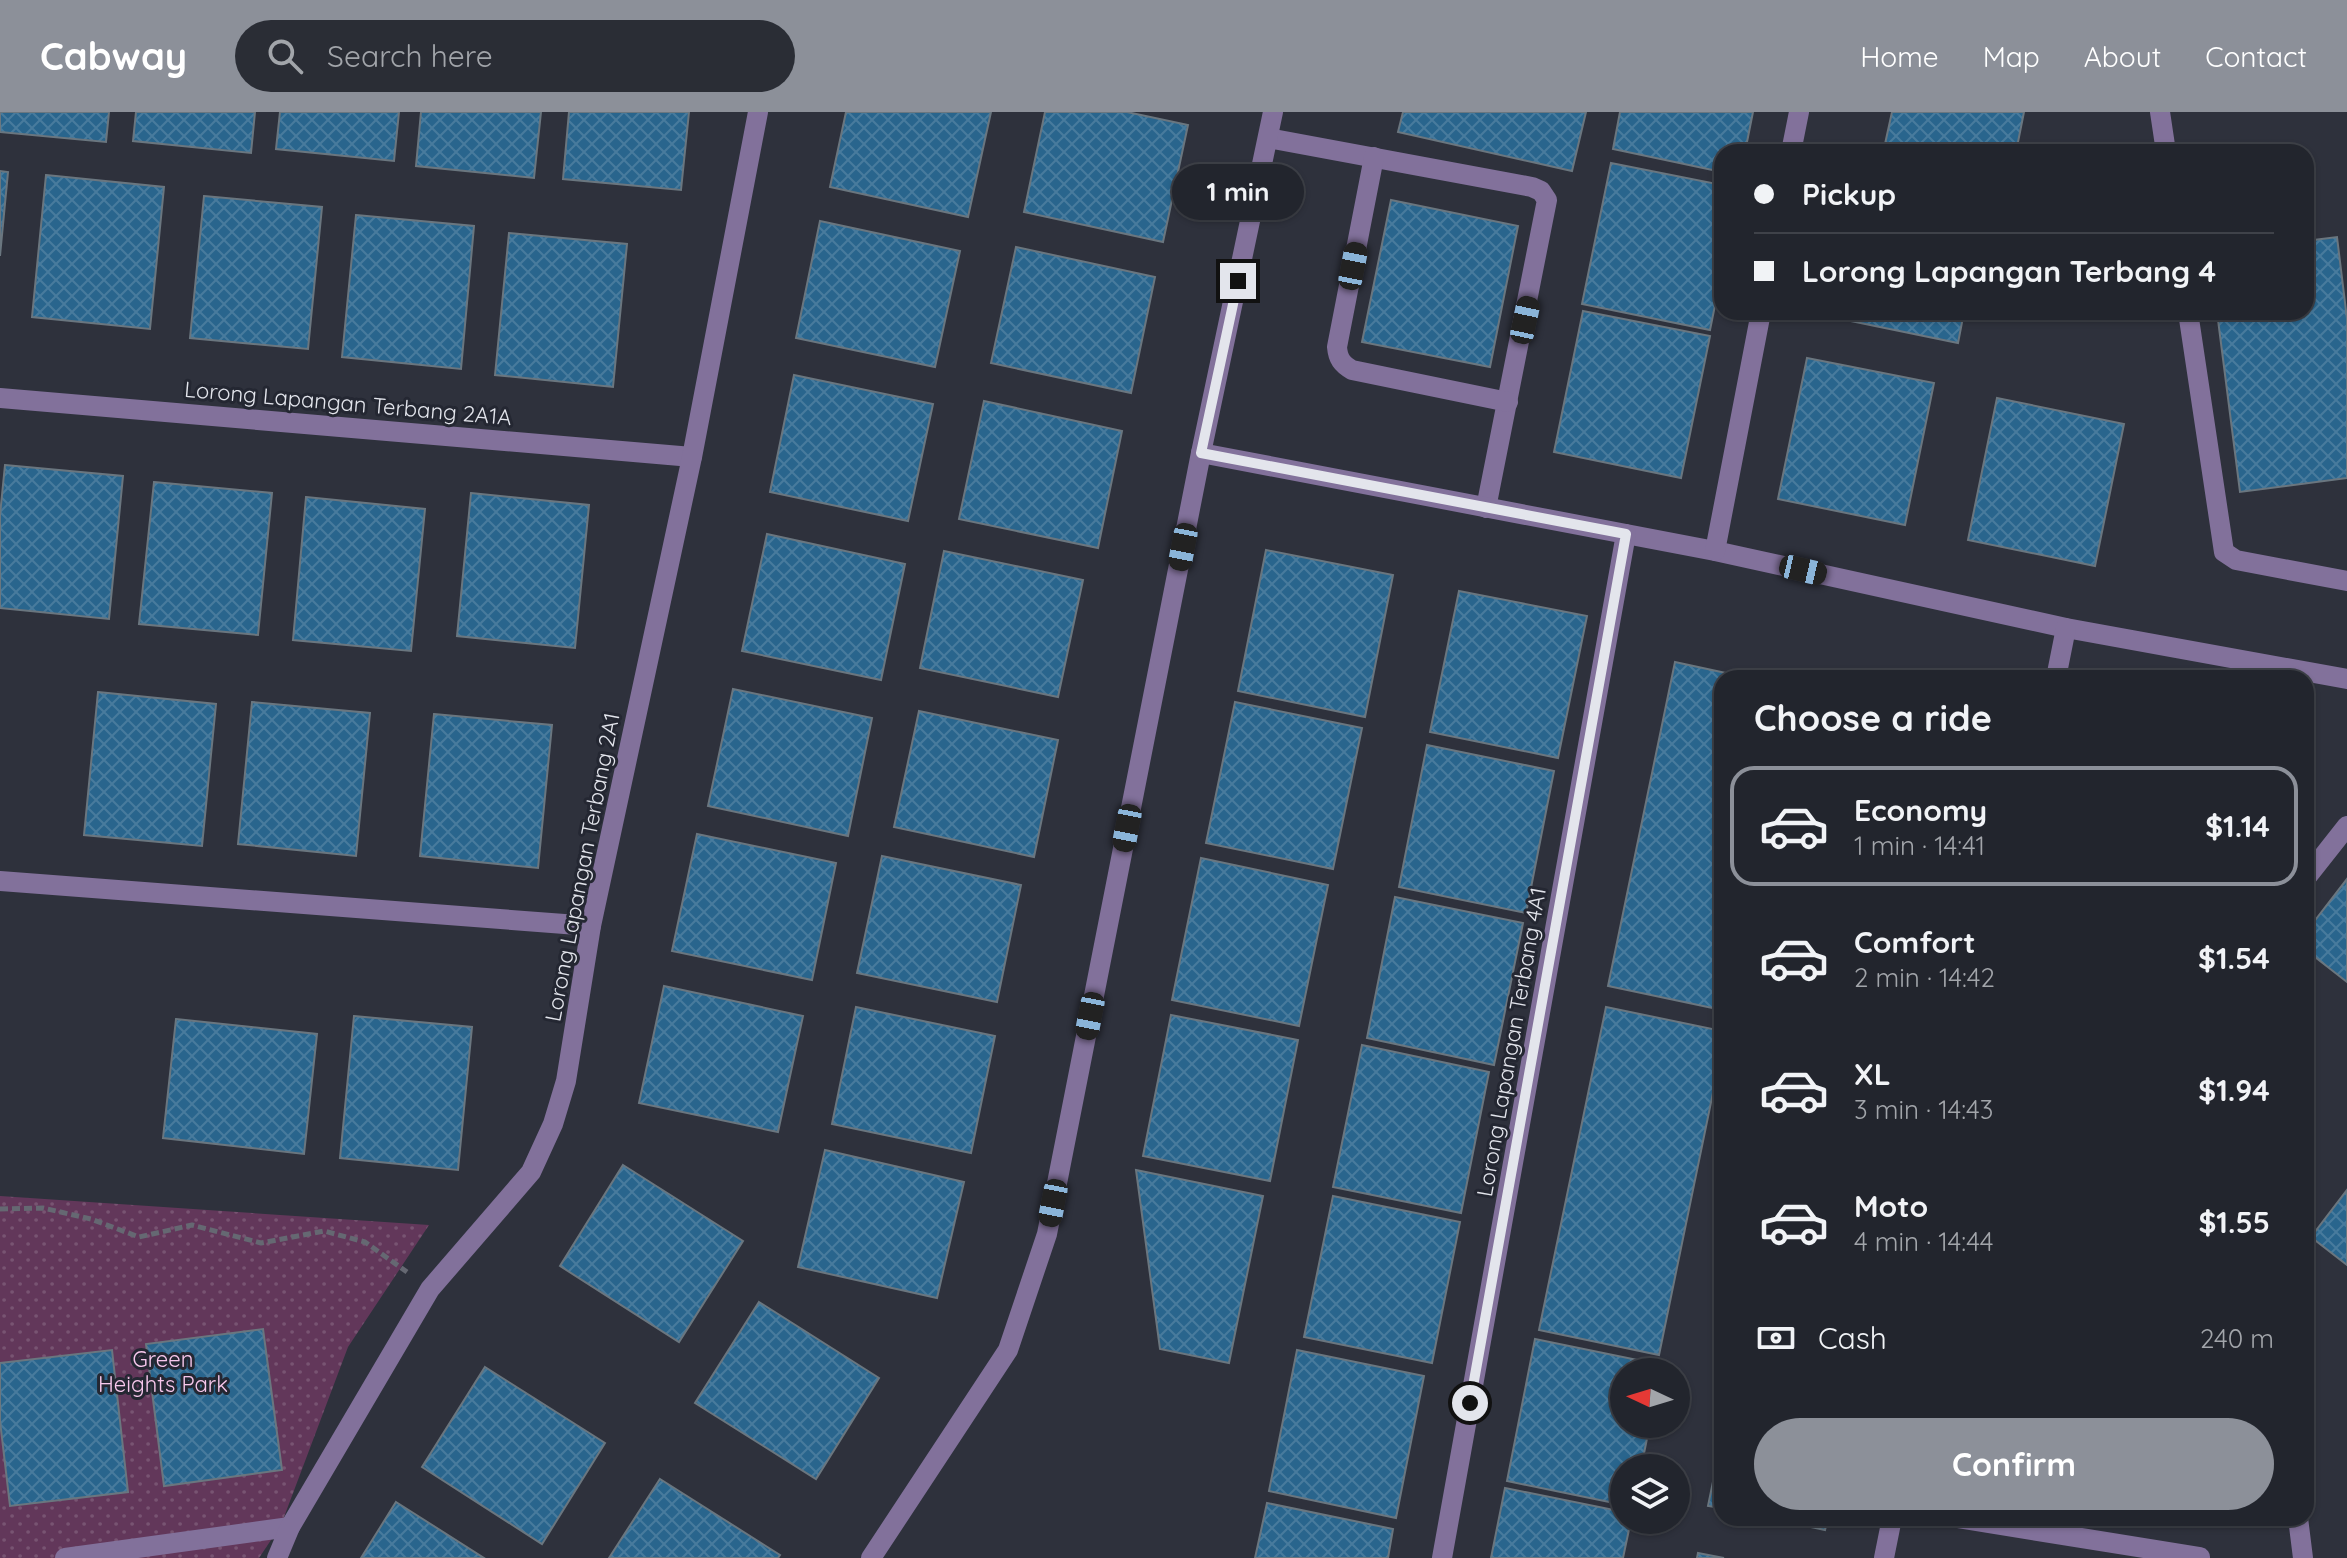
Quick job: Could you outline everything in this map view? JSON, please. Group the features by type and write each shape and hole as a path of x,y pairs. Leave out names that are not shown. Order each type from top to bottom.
{"street":[{"name":"Lorong Lapangan Terbang 2A1","path":"277,1558 290,1527 430,1289 531,1172 553,1124 566,1081 591,926 692,457 758,112"},
{"path":"871,1558 1008,1350 1047,1234 1201,453 1273,112"},
{"path":"1793,144 1799,112"},
{"path":"2160,112 2165,144"},
{"path":"1268,138 1532,187 1541,191 1547,200 1486,508"},
{"path":"1374,157 1337,347 1338,357 1343,365 1352,370 1508,402"},
{"path":"1715,551 1759,320"},
{"path":"2189,320 2224,552 2236,560 2347,581"},
{"name":"Lorong Lapangan Terbang 2A1A","path":"0,398 692,457"},
{"path":"1201,453 1715,551 2066,628 2297,670"},
{"name":"Lorong Lapangan Terbang 4A1","path":"1442,1558 1626,534"},
{"path":"2058,670 2066,628"},
{"path":"2314,673 2347,679"},
{"path":"2314,868 2347,826"},
{"path":"0,881 591,926"},
{"path":"1884,1558 1890,1526"},
{"path":"2007,1526 2200,1557"},
{"path":"2299,1526 2303,1558"},
{"path":"65,1558 290,1527"}],"path":[{"path":"0,1209 43,1208 91,1219 139,1237 192,1225 261,1243 324,1231 365,1242 430,1289"}],"green space":[{"name":"Green Heights Park","path":"0,1196 429,1225 348,1347 281,1525 259,1558 0,1558"}],"building":[{"path":"0,112 109,112 106,142 0,132"},
{"path":"136,112 255,112 251,153 133,141"},
{"path":"280,112 399,112 394,161 276,149"},
{"path":"421,112 541,112 534,178 416,166"},
{"path":"569,112 689,112 681,190 563,179"},
{"path":"846,112 991,112 968,217 830,187"},
{"path":"1045,112 1127,112 1188,125 1163,242 1024,212"},
{"path":"1403,112 1586,112 1572,171 1398,132"},
{"path":"1620,112 1753,112 1747,144 1714,144 1714,170 1613,149"},
{"path":"1892,112 2024,112 2018,144 1885,144"},
{"path":"1611,163 1714,183 1714,310 1710,330 1582,304"},
{"path":"0,171 8,172 0,256"},
{"path":"46,175 164,187 150,329 32,317"},
{"path":"204,196 322,207 308,349 190,338"},
{"path":"1391,200 1518,226 1490,367 1362,342"},
{"path":"356,215 474,226 461,369 342,357"},
{"path":"820,221 960,251 935,367 796,338"},
{"path":"509,233 627,244 613,387 495,375"},
{"path":"2337,237 2347,319 2347,478 2240,492 2218,320 2314,320 2314,240"},
{"path":"1016,247 1155,277 1131,393 991,363"},
{"path":"1583,311 1710,336 1681,478 1554,452"},
{"path":"1846,320 1962,320 1958,343"},
{"path":"1807,358 1934,383 1905,525 1778,499"},
{"path":"794,375 933,404 908,521 770,492"},
{"path":"1997,398 2124,424 2095,566 1968,540"},
{"path":"984,401 1122,431 1098,548 959,519"},
{"path":"5,465 123,476 109,619 0,608 0,515"},
{"path":"154,482 272,493 258,635 139,624"},
{"path":"471,493 589,505 575,648 457,636"},
{"path":"306,497 425,509 411,651 293,640"},
{"path":"767,534 905,564 881,680 742,651"},
{"path":"1266,550 1393,575 1365,717 1238,691"},
{"path":"944,551 1083,580 1058,697 920,668"},
{"path":"1459,591 1587,616 1558,758 1430,732"},
{"path":"1675,662 1714,670 1714,1008 1608,986"},
{"path":"733,689 872,718 848,836 708,806"},
{"path":"98,692 216,704 202,846 84,835"},
{"path":"252,702 370,713 356,856 238,844"},
{"path":"1235,702 1362,728 1333,869 1206,843"},
{"path":"919,711 1058,740 1034,857 894,827"},
{"path":"434,714 552,725 538,868 420,856"},
{"path":"1427,745 1554,771 1526,913 1399,887"},
{"path":"697,834 836,863 812,980 672,951"},
{"path":"882,856 1021,885 997,1002 857,973"},
{"path":"1201,858 1328,885 1299,1026 1172,1000"},
{"path":"2347,879 2347,982 2314,956 2314,922"},
{"path":"1395,897 1523,923 1494,1065 1367,1038"},
{"path":"664,986 803,1016 778,1132 639,1103"},
{"path":"856,1007 995,1036 971,1153 832,1124"},
{"path":"1606,1007 1714,1029 1714,1088 1659,1355 1539,1330"},
{"path":"1171,1015 1298,1040 1270,1181 1143,1156"},
{"path":"354,1016 472,1027 458,1170 340,1158"},
{"path":"176,1019 317,1034 304,1154 163,1138"},
{"path":"1362,1045 1489,1072 1461,1213 1333,1187"},
{"path":"825,1150 964,1182 937,1298 798,1267"},
{"path":"623,1165 743,1241 679,1342 560,1266"},
{"path":"1136,1170 1263,1196 1229,1363 1160,1349"},
{"path":"2347,1190 2347,1265 2314,1239 2314,1233"},
{"path":"1333,1196 1460,1222 1432,1363 1304,1337"},
{"path":"759,1302 879,1378 816,1479 695,1403"},
{"path":"263,1329 282,1470 164,1486 146,1344"},
{"path":"1535,1339 1628,1358 1610,1358 1610,1438 1647,1438 1644,1454 1610,1454 1610,1502 1507,1481"},
{"path":"112,1350 128,1492 10,1506 0,1421 0,1363"},
{"path":"1297,1350 1424,1376 1396,1518 1269,1491"},
{"path":"485,1367 605,1443 542,1544 422,1467"},
{"path":"1714,1477 1714,1507 1708,1506"},
{"path":"660,1479 780,1555 778,1558 609,1558"},
{"path":"1505,1488 1610,1509 1610,1534 1628,1534 1623,1558 1491,1558"},
{"path":"396,1502 484,1558 361,1558"},
{"path":"1267,1503 1393,1529 1388,1558 1255,1558"},
{"path":"1698,1553 1724,1558 1697,1558"}],"route":[{"path":"1238,281 1201,453 1626,534 1470,1403"}]}
